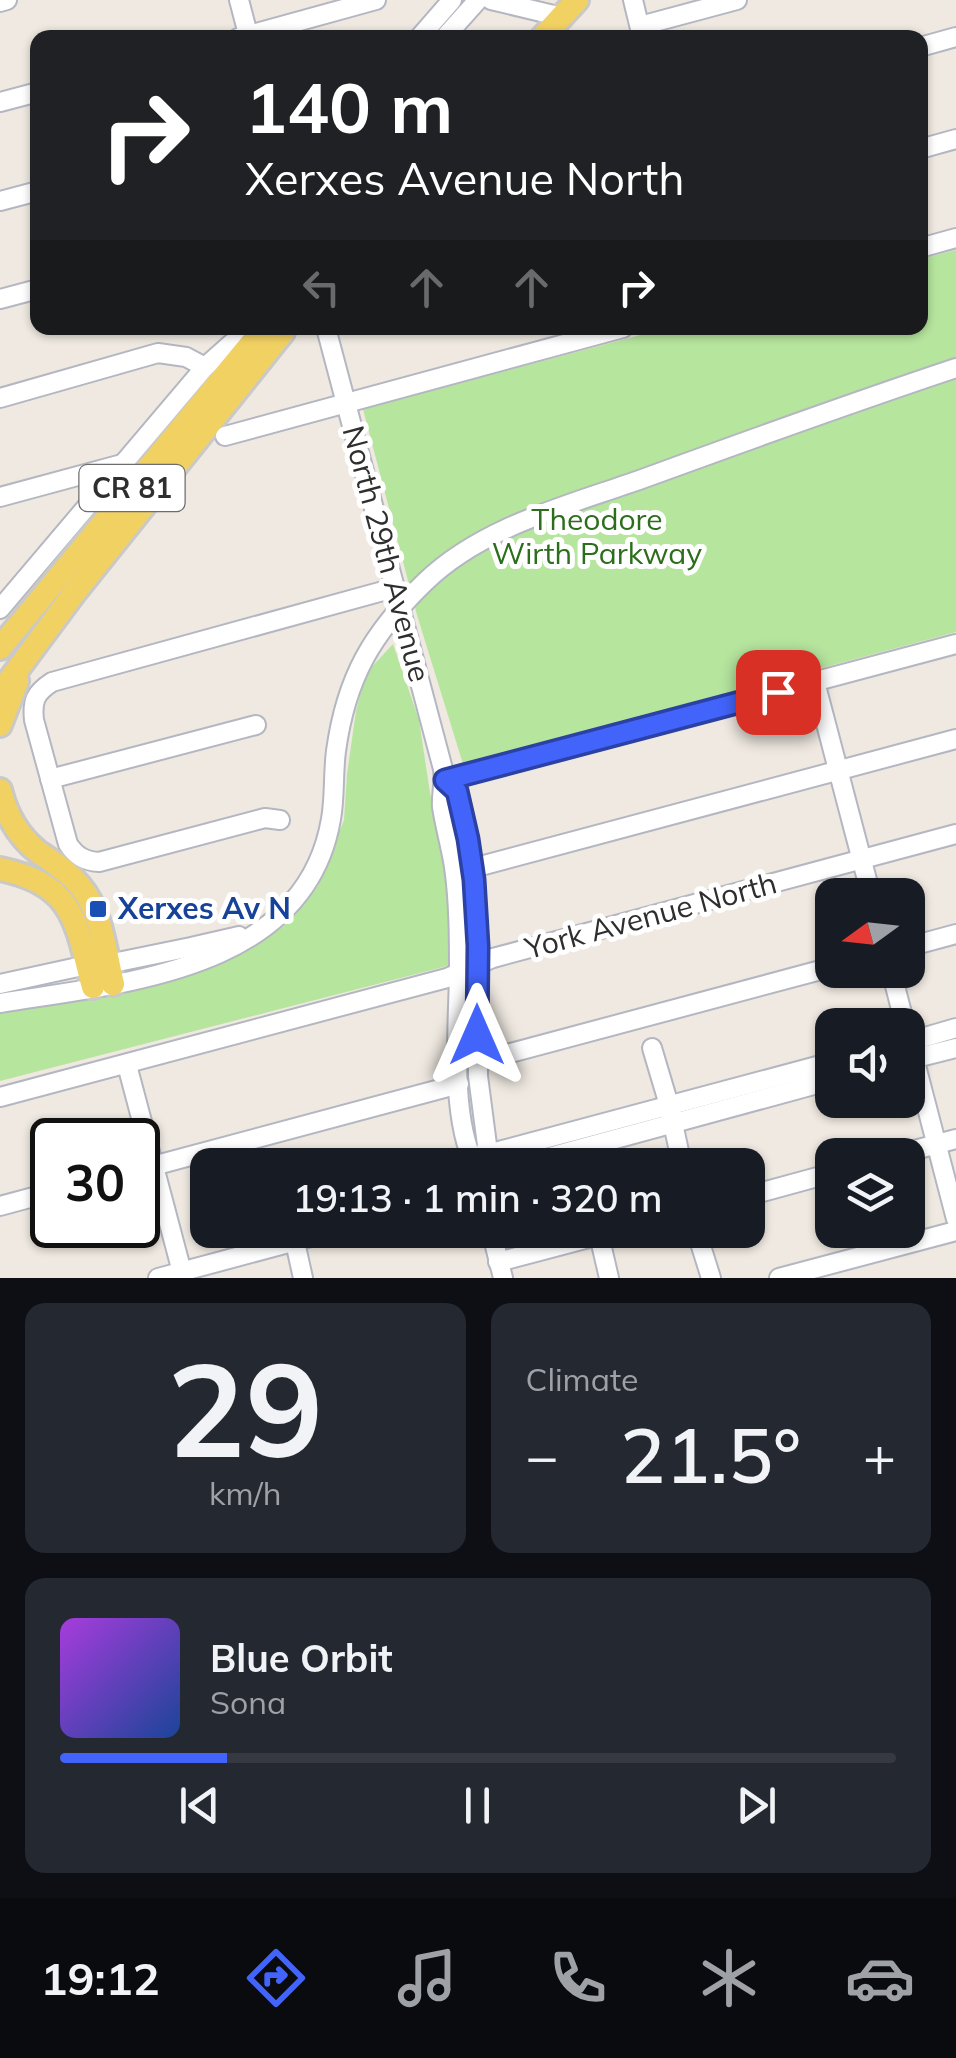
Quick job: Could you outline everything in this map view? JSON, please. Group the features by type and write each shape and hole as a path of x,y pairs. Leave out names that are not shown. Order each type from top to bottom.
{"main road":[{"path":"549,30 569,8"},
{"name":"CR 81","path":"0,648 256,335"},
{"name":"CR 81","path":"0,693 75,592 281,335"},
{"path":"0,725 29,653"},
{"path":"0,790 20,833 36,850 64,869 86,894 96,915 101,975"},
{"path":"0,869 49,886 71,912 101,975"}],"street":[{"path":"239,0 244,30"},
{"path":"270,30 376,0"},
{"path":"426,30 452,0"},
{"path":"451,30 478,0"},
{"path":"491,0 569,8"},
{"path":"632,0 640,30"},
{"path":"647,30 737,0"},
{"path":"928,45 956,37"},
{"path":"0,102 30,94"},
{"path":"928,147 956,139"},
{"path":"0,201 30,193"},
{"path":"928,246 956,238"},
{"path":"0,300 30,291"},
{"path":"1,601 205,367 232,343 248,335"},
{"name":"North 29th Avenue","path":"328,335 445,780"},
{"path":"226,436 597,335"},
{"path":"0,398 158,354 186,357 205,367"},
{"path":"0,984 101,975 148,978 213,958 284,911 315,870 325,846 332,816 342,717 364,658 400,608 460,554 522,524 829,410 956,368"},
{"path":"0,497 122,464"},
{"path":"280,820 265,818 87,862 68,844 32,702 52,682 394,588"},
{"path":"445,780 956,644"},
{"path":"815,682 866,878"},
{"path":"50,779 256,725"},
{"path":"473,868 956,740"},
{"path":"445,780 457,791 473,868 477,1062 486,1148"},
{"path":"445,780 441,797 455,871 459,974 456,1032 468,1148"},
{"name":"York Avenue North","path":"0,1097 459,974 493,958 956,834"},
{"path":"925,942 956,934"},
{"path":"477,1062 815,972"},
{"path":"0,1003 101,975"},
{"path":"925,1038 956,1028"},
{"path":"925,1045 956,1048"},
{"path":"652,1048 678,1148"},
{"path":"127,1065 137,1118"},
{"path":"570,1148 815,1067"},
{"path":"160,1164 459,1084"},
{"path":"514,1148 815,1084"},
{"path":"925,1105 956,1220"},
{"path":"925,1147 956,1138"},
{"path":"765,1191 815,1178"},
{"path":"0,1206 30,1198"},
{"path":"160,1208 182,1272"},
{"path":"779,1278 808,1274 956,1231"},
{"path":"158,1278 272,1248"},
{"path":"296,1248 303,1278"},
{"path":"500,1270 562,1248"},
{"path":"602,1248 609,1278"},
{"path":"702,1248 711,1278"}],"green space":[{"name":"Theodore Wirth Parkway","path":"956,250 956,632 463,764 417,615 363,409 641,335 928,335 928,257"},
{"path":"393,644 419,720 446,867 451,965 0,1081 0,1004 236,956 284,926 318,886 344,820 356,711 366,673"}],"place":[{"name":"Xerxes Av N","path":"98,909"}],"route":[{"path":"477,1035 474,880 457,791 445,780 778,692"}]}
